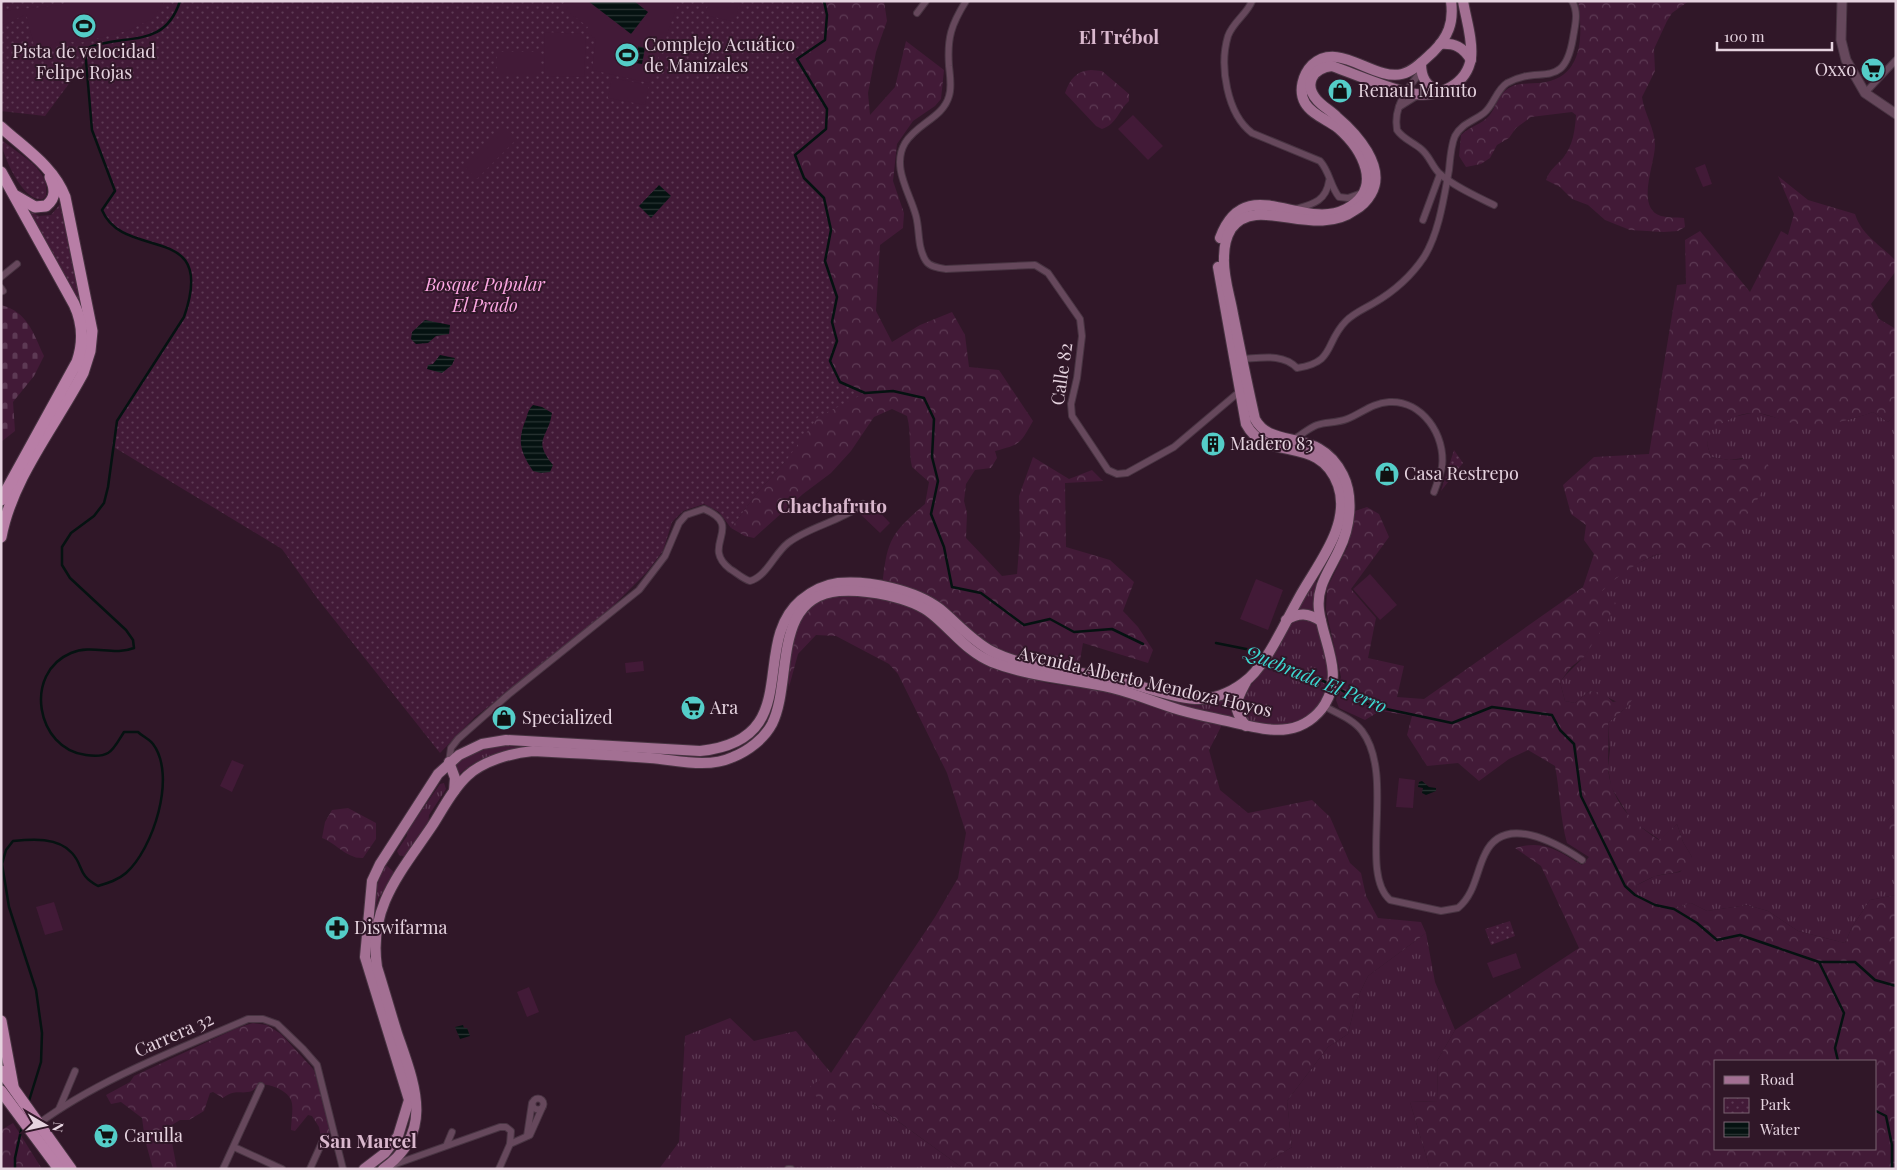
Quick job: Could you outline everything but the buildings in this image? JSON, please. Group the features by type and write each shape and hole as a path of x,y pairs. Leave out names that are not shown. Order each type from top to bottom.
{"highway":[{"path":"1,127 45,164 53,173 65,197 91,320 91,345 83,373 12,500 1,537"},
{"path":"14,195 35,207 50,202 55,189 45,164"},
{"path":"1,172 77,310 82,338 77,362 1,500"},
{"path":"1,1021 17,1095"},
{"path":"1,1071 17,1095 59,1169"},
{"path":"1,1091 16,1111 33,1123 72,1169"}],"main road":[{"path":"1364,192 1368,175 1360,154 1337,127 1310,109 1304,101 1302,83 1306,71 1315,63 1334,57 1394,75 1404,74 1421,67 1440,44 1450,28 1453,17 1451,1"},
{"path":"1463,1 1471,46 1471,60"},
{"path":"1842,1 1841,40 1843,54 1865,93 1896,114"},
{"path":"1440,44 1449,43 1458,46 1466,52 1471,60"},
{"name":"Avenida Alberto Mendoza Hoyos","path":"385,1168 406,1155 415,1124 418,1099 378,967 375,944 382,907 390,886 454,791 467,775 489,763 517,753 533,751 642,757 699,763 717,763 733,758 754,745 772,724 782,691 788,638 793,622 814,600 830,592 860,591 907,600 931,613 970,650 997,664 1110,688 1179,710 1246,726 1286,730 1297,727 1316,715 1330,695 1334,667 1321,621 1318,600 1320,589 1344,539 1348,513 1348,489 1340,470 1332,459 1312,444 1271,435 1259,426 1255,419 1224,272 1226,244 1235,224 1254,213 1326,222 1350,214 1364,204 1372,193 1375,171 1367,151 1353,132 1317,101 1310,91 1310,81 1314,73 1323,67 1332,66 1418,95 1440,92 1451,88 1467,71 1471,60"},
{"path":"1421,67 1425,81 1432,88 1440,92"},
{"name":"Avenida Alberto Mendoza Hoyos","path":"364,1169 385,1153 398,1136 408,1100 365,957 372,881 380,864 393,847 438,774 449,762 482,744 518,739 700,751 728,746 742,738 765,713 770,699 780,633 787,617 796,605 810,593 827,585 842,583 862,584 912,593 939,608 976,641 1012,660 1112,678 1196,699 1225,693 1246,681 1279,635 1331,541 1339,513 1340,492 1333,476 1314,456 1291,448 1271,446 1256,439 1246,424 1218,274 1219,241 1230,218 1240,209 1265,204 1315,214 1340,211 1347,209 1364,192"},
{"path":"1286,620 1294,615 1306,614 1321,621"},
{"path":"1246,681 1236,707 1238,717 1246,726"},
{"path":"449,762 454,778 454,791"},
{"path":"393,847 398,856 407,861"}],"street":[{"path":"917,13 926,1"},
{"name":"Calle 82","path":"966,1 953,22 950,34 948,52 950,92 947,104 938,114 918,127 905,144 901,165 902,182 917,217 920,249 926,262 935,268 1035,265 1042,268 1080,319 1082,336 1077,378 1071,404 1072,416 1108,470 1118,474 1127,473 1174,447 1239,392"},
{"path":"1252,1 1228,36 1226,50 1226,75 1236,115 1243,126 1252,133 1320,162 1327,169 1333,190 1339,197 1348,198 1364,192"},
{"path":"1242,359 1270,357 1290,361 1297,368 1312,366 1323,359 1343,324 1352,315 1375,302 1406,279 1424,257 1432,241 1447,180 1454,138 1460,128 1490,107 1504,84 1513,80 1555,72 1565,66 1570,57 1576,18 1576,8 1572,1"},
{"path":"1865,93 1896,60"},
{"path":"1421,67 1405,92 1399,107 1397,130 1429,157 1440,174 1447,180 1494,205"},
{"path":"1399,107 1418,95"},
{"path":"1423,220 1440,174"},
{"path":"1291,210 1318,202 1328,189 1330,178"},
{"path":"1,277 17,264"},
{"path":"1294,439 1317,426 1347,419 1373,404 1402,403 1416,409 1428,418 1436,430 1441,447 1442,466 1434,492"},
{"path":"449,762 451,748 458,739 639,590 665,556 679,523 686,514 704,509 718,516 722,521 723,529 718,547 718,556 723,563 750,581 761,575 788,543 846,515 863,504"},
{"path":"1324,706 1354,723 1362,730 1368,742 1376,767 1378,787 1377,872 1380,887 1390,900 1441,911 1458,908 1474,886 1485,854 1492,842 1503,836 1536,835 1550,840 1582,860"},
{"name":"Carrera 32","path":"33,1123 155,1059 248,1019 263,1019 277,1024 303,1049 317,1066 343,1169"},
{"path":"59,1108 75,1070"},
{"path":"223,1169 261,1086"},
{"path":"510,1141 527,1136 532,1132 542,1108 535,1109 532,1103 527,1136"},
{"path":"406,1155 500,1127 506,1127 511,1131 510,1141 499,1169"},
{"path":"447,1144 452,1132"},
{"path":"310,1169 324,1138"},
{"path":"234,1146 282,1169"}],"green space":[{"name":"Bosque Popular El Prado","path":"1,1 824,1 827,15 825,40 797,59 827,109 826,129 795,156 804,178 824,198 831,230 825,261 837,297 832,322 837,341 830,362 840,382 865,393 818,417 785,462 757,493 731,528 719,512 704,504 683,511 672,522 663,551 646,573 610,609 566,647 475,717 440,753 317,598 282,549 112,446 117,421 184,317 191,286 189,266 179,254 129,235 113,226 102,210 115,191 92,130 85,62 45,116 1,111"},
{"name":"Pista de velocidad Felipe Rojas","path":"71,1 165,1 152,19 127,31 79,43 62,40 36,52 26,14 1,27 1,11 61,5"},
{"name":"Complejo Acuático de Manizales","path":"566,1 679,1 649,83 592,70 596,39 585,32 588,27 561,6"},
{"path":"709,1 740,3 735,22 705,15"},
{"path":"755,1 884,1 887,21 876,52 868,93 870,115 895,87 906,41 944,70 941,99 935,106 913,121 897,144 893,181 904,213 903,228 880,245 876,311 892,342 920,325 952,312 965,335 969,367 999,370 1033,421 1019,442 1010,447 995,451 997,458 991,468 975,470 966,484 964,501 967,513 966,538 1002,576 1017,574 1020,537 1019,496 1033,457 1069,479 1092,470 1103,481 1065,483 1066,547 1110,560 1134,582 1123,611 1138,627 1153,650 1148,663 1083,643 1078,672 994,652 882,588 888,549 897,532 925,504 929,482 912,467 907,416 892,409 874,417 851,451 831,473 803,494 754,538 745,536 731,528 757,493 785,462"},
{"path":"1578,1 1689,1 1672,13 1667,21 1654,49 1655,71 1642,97 1655,139 1648,185 1649,204 1653,211 1661,216 1684,218 1685,227 1678,231 1630,230 1605,220 1588,205 1572,199 1560,187 1546,180 1551,170 1563,158 1571,143 1576,115 1572,112 1531,117 1516,128 1509,138 1497,145 1490,158 1481,164 1466,167 1459,156 1461,135 1489,116 1506,90 1518,85 1554,80 1565,73 1572,65 1580,41"},
{"path":"545,32 586,34 584,77 544,76"},
{"path":"497,52 540,52 540,75 497,75"},
{"path":"1091,70 1102,71 1129,94 1129,101 1114,121 1102,129 1096,126 1065,93 1074,77 1081,72"},
{"path":"612,78 649,85 645,105 608,98"},
{"path":"1133,115 1163,146 1148,160 1118,129"},
{"path":"504,126 517,139 477,179 464,166"},
{"path":"1,139 32,163 38,170 46,186 46,196 43,199 28,194 21,186 9,166"},
{"path":"1705,164 1712,184 1703,187 1695,168"},
{"path":"1778,176 1808,200 1855,214 1858,222 1867,234 1896,261 1896,271 1871,304 1879,319 1896,329 1896,413 1888,422 1873,412 1836,422 1807,425 1792,423 1760,413 1749,413 1732,418 1712,429 1707,444 1711,457 1729,460 1766,458 1769,472 1766,483 1753,507 1733,530 1712,546 1702,550 1655,555 1615,579 1597,596 1616,603 1608,620 1584,657 1571,667 1560,682 1565,701 1575,703 1589,691 1603,693 1613,702 1634,697 1628,706 1608,723 1609,778 1624,809 1649,834 1659,840 1677,824 1683,842 1692,857 1690,863 1683,870 1653,877 1637,885 1636,896 1662,907 1675,907 1691,903 1707,911 1747,905 1768,911 1798,931 1845,943 1852,927 1870,900 1896,895 1896,1169 1430,1169 1410,1102 1438,1101 1437,1061 1455,1030 1579,948 1541,866 1515,848 1534,845 1543,846 1558,851 1582,865 1589,857 1567,843 1555,766 1528,750 1509,759 1479,781 1458,763 1427,766 1407,735 1412,716 1380,711 1365,720 1339,708 1336,700 1341,677 1326,610 1327,588 1348,546 1355,511 1367,507 1379,514 1389,537 1351,589 1376,618 1368,658 1404,666 1397,697 1424,699 1583,587 1594,554 1584,540 1586,525 1571,514 1563,485 1594,457 1649,454 1677,285 1686,284 1685,240 1700,231 1750,292 1781,231 1788,235 1794,214"},
{"path":"61,203 86,320 29,211 39,216 51,215"},
{"path":"1,305 10,308 24,318 44,356 34,376 13,402 15,431 1,442"},
{"path":"1756,412 1787,420 1815,423 1842,421 1873,412 1888,422 1896,413 1896,812 1888,820 1888,837 1896,837 1896,895 1870,900 1852,927 1845,943 1798,931 1768,911 1747,905 1707,911 1691,903 1675,907 1662,906 1635,895 1637,885 1655,876 1680,872 1692,857 1683,842 1677,824 1660,840 1632,821 1611,787 1608,766 1610,750 1608,723 1628,706 1589,691 1575,703 1565,701 1560,682 1589,648 1595,600 1603,588 1630,567 1662,553 1675,550 1702,550 1743,458 1729,460 1711,457 1707,444 1711,429 1733,417"},
{"path":"1454,450 1463,463 1441,491"},
{"path":"870,502 890,523 880,533 859,513"},
{"path":"1370,574 1397,605 1380,620 1353,589"},
{"path":"1316,578 1316,614 1294,612"},
{"path":"1256,579 1283,590 1268,630 1240,619"},
{"path":"830,592 907,600 1009,668 1046,683 1075,687 1110,688 1223,723 1209,750 1220,790 1248,813 1312,800 1330,817 1350,863 1361,873 1366,896 1378,918 1421,922 1426,933 1368,976 1356,1001 1348,1034 1328,1047 1287,1101 1292,1147 1266,1163 1265,1169 964,1169 873,1103 831,1121 810,1086 831,1073 935,917 958,878 966,833 947,773 898,674 889,664 836,636 816,635 798,654 789,687 785,659 793,622"},
{"path":"1307,617 1317,623 1330,667 1329,678 1321,700 1305,717 1283,725 1270,725 1245,720 1239,707 1243,697 1272,656 1293,620"},
{"path":"643,661 644,671 626,673 625,663"},
{"path":"1121,685 1164,697 1236,692 1235,719 1194,709"},
{"path":"504,745 534,750 502,754 482,759 464,770 456,778 451,764 485,748"},
{"path":"232,760 244,765 232,792 220,786"},
{"path":"1399,778 1415,780 1413,808 1396,807"},
{"path":"444,783 446,789 429,815 428,825 406,857 399,855 397,851 407,836 407,832 440,784"},
{"path":"348,808 376,823 376,839 363,858 352,856 322,838 325,822 332,810"},
{"path":"1896,812 1896,837 1888,837 1888,820"},
{"path":"386,865 395,873 378,899 372,925 377,887"},
{"path":"54,902 63,930 45,935 36,907"},
{"path":"1510,921 1515,936 1491,945 1485,929"},
{"path":"1426,933 1435,982 1455,1030 1437,1061 1438,1101 1410,1102 1430,1169 1265,1169 1266,1163 1292,1147 1287,1101 1328,1047 1348,1034 1356,1001 1368,976"},
{"path":"1516,953 1521,968 1493,978 1487,963"},
{"path":"529,987 539,1012 527,1017 517,992"},
{"path":"730,1018 754,1041 796,1031 831,1073 964,1169 659,1169 679,1142 685,1036"},
{"path":"253,1023 267,1025 281,1034 314,1070 331,1131 328,1142 324,1135 321,1137 319,1127 312,1116 308,1115 295,1131 291,1130 292,1103 289,1097 278,1088 261,1085 252,1091 235,1092 223,1098 213,1092 210,1093 204,1111 189,1120 180,1120 172,1125 170,1132 177,1169 153,1169 145,1140 142,1118 121,1102 111,1104 106,1095 130,1082 134,1076 237,1028"},
{"path":"13,1123 42,1169 1,1169 1,1130"}],"water":[{"path":"588,1 634,1 648,12 631,34"},
{"path":"638,46 645,48 642,64 635,63"},
{"path":"659,185 671,196 651,218 639,206"},
{"path":"425,320 450,325 449,334 436,336 428,343 416,344 411,339 412,332"},
{"path":"440,355 455,358 452,365 442,373 427,369 428,365 433,364"},
{"path":"533,405 542,407 552,413 542,444 543,450 553,465 550,472 541,473 533,471 525,458 521,446 523,427 528,412"},
{"path":"1422,781 1429,787 1436,788 1436,791 1426,795 1422,793 1423,788 1418,787 1419,782"},
{"path":"463,1025 464,1028 467,1028 470,1036 460,1039 455,1027"}],"waterway":[{"path":"28,1104 41,1062 42,1033 36,990 9,907 2,864 6,850 13,841 44,840 60,844 72,853 87,878 98,886 120,878 136,862 145,847 159,811 162,793 163,774 160,758 150,741 138,732 124,732 117,744 105,754 97,756 86,755 69,750 56,739 47,725 42,709 41,692 46,677 56,663 71,653 87,650 119,651 134,648 133,640 126,630 70,578 62,565 62,547 71,533 94,516 104,503 117,421 184,317 191,286 189,266 179,254 129,235 113,226 102,210 115,191 92,130 85,49 100,44 153,34 164,27 173,17 180,1"},
{"name":"Quebrada El Perro","path":"824,1 827,15 825,40 797,59 827,109 826,129 795,155 804,178 824,198 831,230 825,261 837,297 832,322 837,341 830,361 840,382 865,393 893,391 924,398 934,419 932,457 938,481 931,514 944,547 952,587 981,593 1024,625 1050,619 1074,632 1112,629 1143,644"},
{"name":"Quebrada El Perro","path":"1216,643 1251,650 1264,655"},
{"name":"Quebrada El Perro","path":"1269,658 1330,684"},
{"name":"Quebrada El Perro","path":"1335,687 1372,706 1452,723 1492,707 1552,715 1560,730 1574,744 1581,796 1625,886 1635,895 1655,905 1674,909 1697,923 1717,940 1740,935 1819,962 1855,962 1875,980 1896,986"},
{"path":"1819,962 1844,1013 1835,1048 1838,1060"},
{"path":"1877,1112 1886,1116 1892,1145 1892,1169"},
{"path":"15,1169 15,1158 22,1126"}],"place":[{"name":"Pista de velocidad Felipe Rojas","path":"84,26"},
{"name":"Complejo Acuático de Manizales","path":"627,55"},
{"name":"Oxxo","path":"1873,70"},
{"name":"Renaul Minuto","path":"1340,91"},
{"name":"Madero 83","path":"1213,444"},
{"name":"Casa Restrepo","path":"1387,474"},
{"name":"Ara","path":"693,708"},
{"name":"Specialized","path":"504,718"},
{"name":"Diswifarma","path":"337,928"},
{"name":"Carulla","path":"106,1136"}],"district":[{"name":"El Trébol","path":"1119,37"},
{"name":"Chachafruto","path":"832,506"},
{"name":"San Marcel","path":"368,1141"}]}
